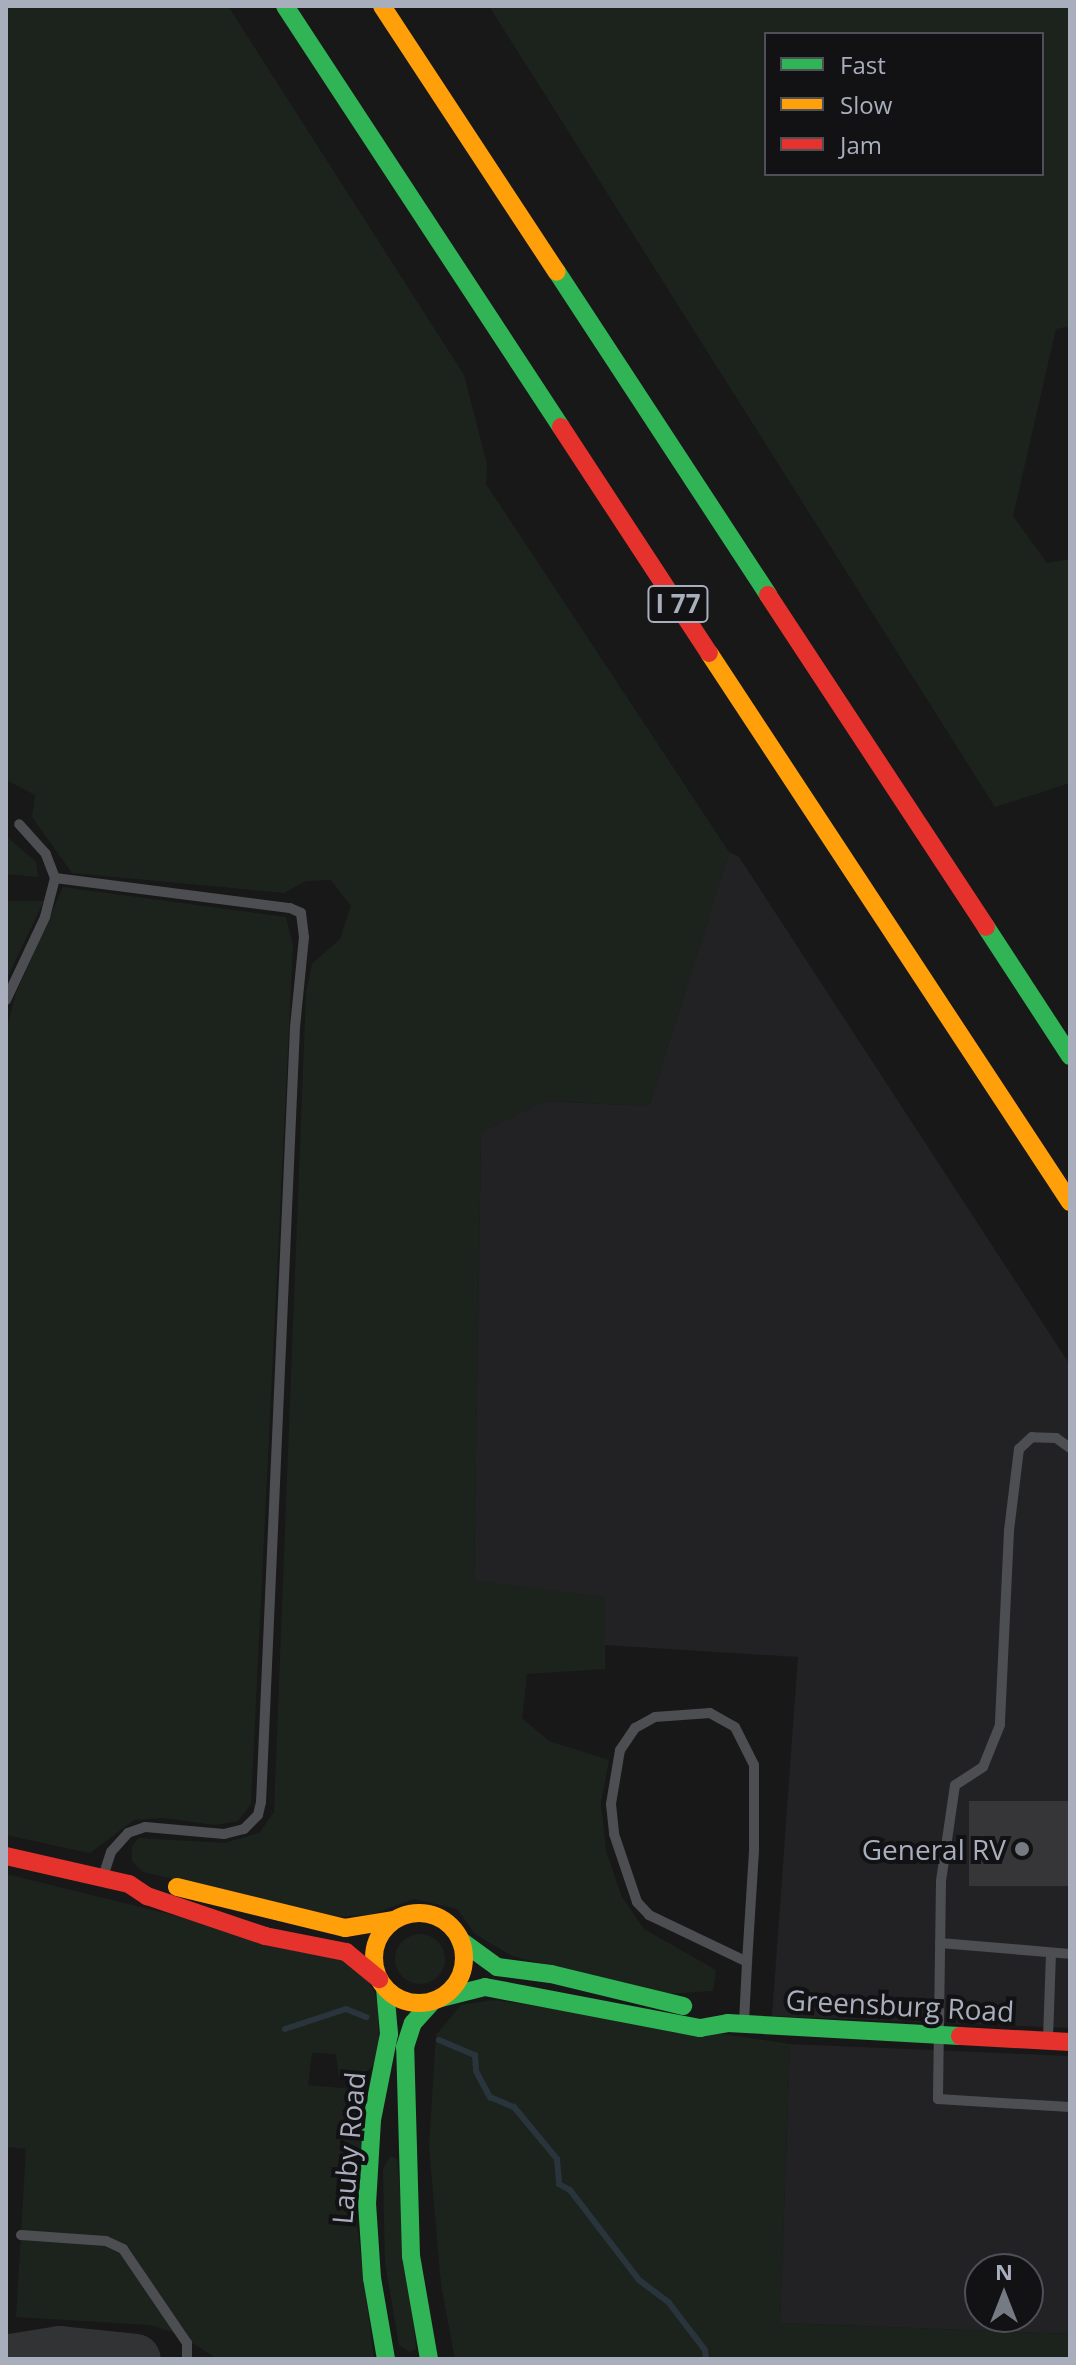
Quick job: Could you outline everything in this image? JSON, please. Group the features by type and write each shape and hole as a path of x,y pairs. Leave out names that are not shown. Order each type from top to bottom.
{"main road":[{"name":"I 77","path":"285,6 1070,1202"},
{"name":"I 77","path":"382,6 1070,1056"},
{"path":"6,1856 129,1884 147,1896 265,1936 346,1952 406,2002 436,2000 461,1974 460,1940 434,1915 413,1913 394,1920 345,1928 150,1880 129,1884"},
{"path":"382,1984 376,1947 394,1920"},
{"name":"Greensburg Road","path":"460,1940 497,1967 566,1977 702,2010 736,2023"},
{"name":"Lauby Road","path":"382,1984 389,2034 372,2120 367,2203 372,2278 386,2359"},
{"name":"Greensburg Road","path":"436,2000 463,1989 493,1988 700,2028 736,2023 1070,2042"},
{"name":"Lauby Road","path":"427,2359 411,2256 405,2047 413,2023 436,2000"}],"lane":[{"path":"6,1000 45,917 55,878 46,854 19,824"},
{"path":"55,878 290,908 301,913 304,937 295,1027 261,1802 258,1815 244,1829 224,1834 145,1827 128,1833 111,1852 103,1878"},
{"path":"1070,1448 1056,1438 1032,1437 1019,1449 1009,1531 1000,1725 983,1767 955,1785 941,1881 938,2036 942,2103 1070,2107"},
{"path":"736,2023 747,1962 754,1765 746,1743 735,1727 710,1713 655,1717 635,1728 620,1750 611,1804 614,1834 637,1902 649,1915 747,1962"},
{"path":"940,1943 1070,1954"},
{"path":"1048,2041 1051,1953"},
{"path":"21,2235 106,2241 123,2249 187,2343 187,2359"}],"shaded area":[{"path":"6,6 228,6 464,375 487,464 486,484 729,852 649,1106 545,1101 481,1132 474,1580 605,1597 605,1669 527,1674 522,1718 549,1741 609,1760 601,1803 606,1851 622,1897 644,1929 716,1970 713,1991 664,1994 512,1956 475,1934 457,1909 414,1899 373,1914 336,1917 143,1872 132,1861 132,1846 139,1838 224,1843 259,1833 274,1812 306,992 312,964 340,939 351,906 331,880 306,881 284,893 72,873 32,817 35,795 6,780"},
{"path":"489,6 1070,6 1070,326 1056,329 1013,516 1047,563 1070,559 1070,783 995,807"},
{"path":"6,836 36,862 38,877 6,874"},
{"path":"729,852 739,857 1070,1365 1070,2028 772,2016 798,1657 605,1645 604,1597 474,1581 481,1132 545,1101 649,1106"},
{"path":"63,887 286,917 293,946 251,1804 238,1821 215,1825 163,1818 134,1820 90,1853 6,1835 8,1024 15,996"},
{"path":"6,901 44,901 6,980"},
{"path":"6,1874 344,1957 366,1975 378,2001 379,2059 366,2072 339,2077 336,2054 312,2053 308,2085 353,2089 368,2112 353,2194 374,2359 217,2359 179,2334 150,2325 16,2317 26,2149 6,2147"},
{"path":"420,1934 438,1941 445,1959 438,1977 420,1984 402,1977 395,1959 402,1941"},
{"path":"494,2000 790,2044 780,2323 964,2330 964,2333 1070,2334 1070,2359 455,2359 441,2284 429,2146 436,2035 461,2005"},
{"path":"790,2044 1070,2056 1070,2334 1044,2333 1044,2253 964,2253 964,2330 780,2323"},
{"path":"390,2156 397,2159 416,2349 409,2352 399,2345 385,2263 383,2169"}],"building":[{"name":"General RV","path":"969,1801 1070,1801 1070,1886 969,1886"}],"waterway":[{"path":"285,2029 346,2009 366,2017"},
{"path":"439,2040 475,2055 476,2071 490,2097 514,2107 557,2159 559,2184 570,2190 639,2280 669,2303 705,2350 706,2359"}],"taxiway":[{"path":"11,2359 60,2351 136,2359"}],"traffic: fast":[{"path":"285,6 561,427"},
{"path":"557,272 768,595"},
{"path":"986,927 1070,1056"},
{"path":"460,1940 497,1967 551,1974 683,2006"},
{"path":"441,1998 485,1987 700,2028 728,2023 960,2036"},
{"path":"385,1988 389,2034 372,2120 367,2203 372,2278 386,2359"},
{"path":"429,2359 411,2256 405,2047 413,2023 431,2003"}],"traffic: slow":[{"path":"382,6 557,272"},
{"path":"709,653 1070,1202"},
{"path":"177,1887 345,1928 394,1920"},
{"path":"419,1913 436,1916 451,1926 461,1941 464,1958 461,1975 451,1990 436,2000 419,2003 402,2000 387,1990 377,1975 374,1958 377,1941 387,1926 402,1916 419,1913"}],"traffic: jam":[{"path":"561,427 709,653"},
{"path":"768,595 986,927"},
{"path":"6,1856 129,1884 147,1896 265,1936 346,1952 379,1979"},
{"path":"960,2036 1070,2042"}],"place":[{"name":"General RV","path":"1022,1849"}]}
